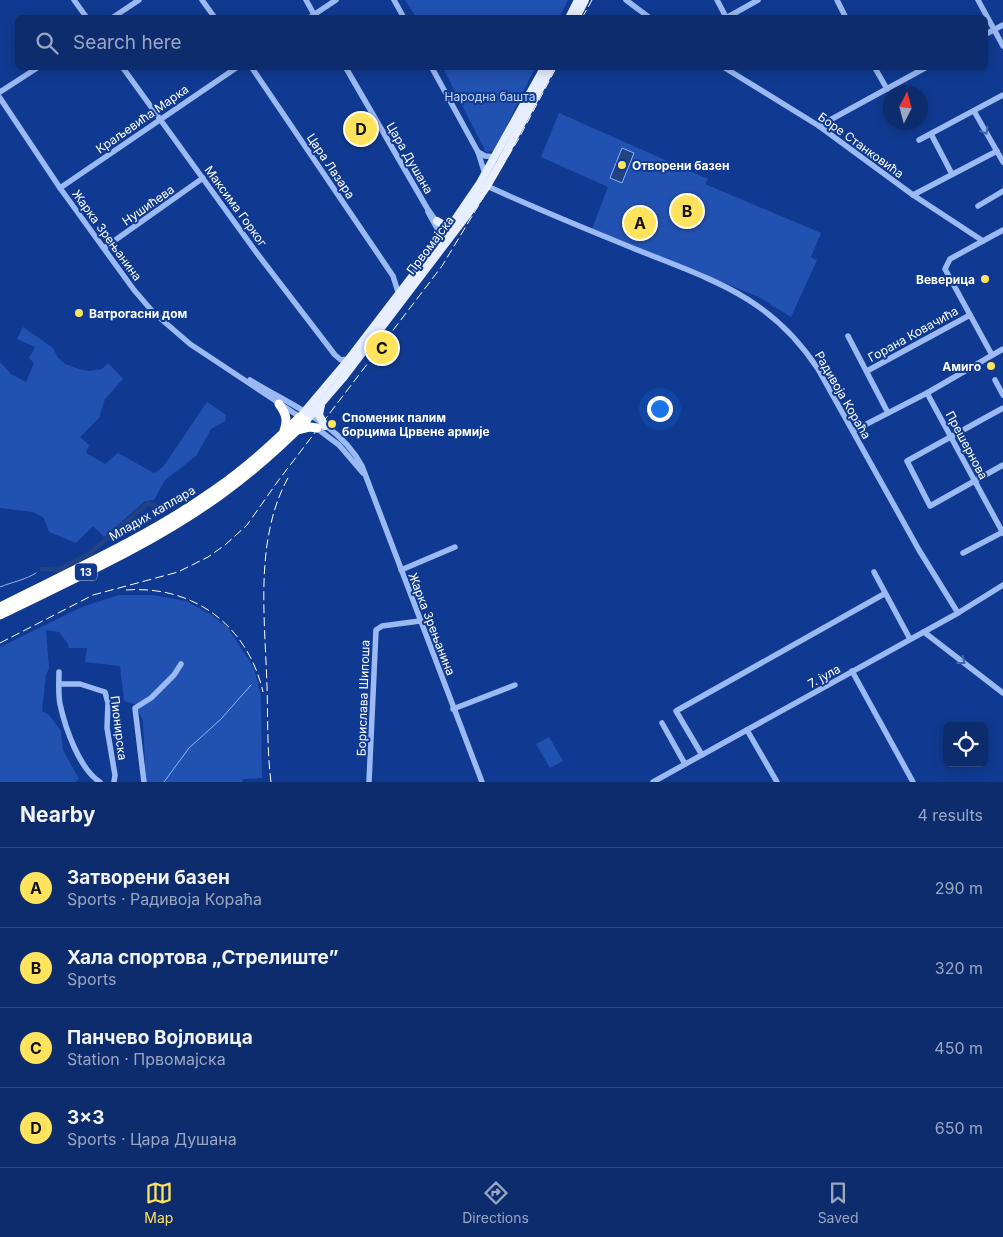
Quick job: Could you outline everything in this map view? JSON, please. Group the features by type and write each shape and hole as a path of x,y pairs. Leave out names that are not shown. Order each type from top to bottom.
{"highway":[{"path":"279,404 287,419 283,434"},
{"name":"13","path":"295,432 305,416"},
{"name":"Младих каплара","path":"0,607 166,522 218,488 305,416"},
{"path":"295,432 306,427 321,427"},
{"name":"Младих каплара","path":"0,615 156,536 192,515 240,480 295,432"}],"main road":[{"path":"571,15 583,1"},
{"path":"577,15 583,1"},
{"name":"Првомајска","path":"305,416 411,279 445,239 452,224 484,184 486,174 543,70"},
{"name":"Првомајска","path":"305,416 321,404 343,378 484,184 519,130 550,70"},
{"path":"437,221 444,225 452,224"},
{"path":"321,404 319,415 321,427"}],"street":[{"path":"74,0 85,15"},
{"path":"116,15 139,0"},
{"path":"202,0 213,15"},
{"path":"306,0 313,15"},
{"path":"314,15 336,0"},
{"path":"394,0 402,15"},
{"path":"626,0 646,15"},
{"path":"716,0 725,15"},
{"path":"730,15 758,0"},
{"path":"836,0 844,15"},
{"path":"978,0 986,15"},
{"path":"988,19 1003,46"},
{"path":"988,33 1003,25"},
{"path":"0,92 34,70"},
{"name":"Максима Горког","path":"124,70 335,355"},
{"name":"Краљевића Марка","path":"60,188 233,70"},
{"name":"Цара Лазара","path":"253,70 393,276 399,295"},
{"name":"Цара Душана","path":"347,70 427,208 437,221 445,239"},
{"path":"433,70 478,152 486,174"},
{"name":"Боре Станковића","path":"728,70 819,126 913,195 983,241"},
{"path":"876,70 885,85"},
{"path":"894,85 922,70"},
{"path":"819,126 883,91"},
{"path":"919,140 1003,95"},
{"name":"Жарка Зрењанина","path":"0,98 60,188 141,299 160,320 190,344 279,404 305,416"},
{"path":"974,111 1003,162"},
{"path":"931,134 952,174"},
{"path":"913,195 997,151"},
{"path":"478,152 485,156 496,157"},
{"name":"Нушићева","path":"104,248 203,178"},
{"name":"Радивоја Кораћа","path":"484,184 557,217 730,289 771,315 799,342 818,369 924,557 958,613"},
{"path":"978,206 1003,191"},
{"name":"Цара Душана","path":"427,208 445,239"},
{"path":"992,355 947,273 946,265 950,259 1003,230"},
{"path":"393,276 400,280 411,279"},
{"name":"Горана Ковачића","path":"867,371 970,315"},
{"path":"848,336 888,413"},
{"path":"853,431 1003,349"},
{"path":"335,355 341,360 349,359"},
{"path":"335,355 336,375"},
{"name":"Жарка Зрењанина","path":"220,364 321,427 363,473 482,782"},
{"path":"995,380 1003,395"},
{"name":"Прешернова","path":"927,392 1003,533"},
{"path":"1003,408 907,461 930,506 1003,465"},
{"path":"963,553 1003,533"},
{"path":"400,570 455,548"},
{"path":"874,572 884,594 910,639"},
{"name":"7. јула","path":"653,782 958,613 1003,585"},
{"path":"702,755 676,711 884,594"},
{"name":"Борислава Шипоша","path":"369,782 376,630 382,626 420,621"},
{"path":"924,632 1003,693"},
{"name":"Пионирска","path":"144,782 135,708 151,698 174,676 181,664"},
{"path":"852,671 913,782"},
{"path":"59,672 60,702 65,722 78,755 90,774 100,782"},
{"name":"Пионирска","path":"59,684 80,684 106,692 108,703 107,728 115,775 114,782"},
{"path":"453,709 515,685"},
{"path":"662,723 685,764"},
{"path":"747,730 777,782"}],"green space":[{"path":"405,0 568,0 560,15 415,15"},
{"name":"Народна башта","path":"444,70 534,70 494,151 486,152"},
{"path":"559,113 708,179 705,184 821,233 811,257 817,260 791,317 759,297 592,229 608,187 541,157"},
{"path":"23,327 53,348 58,358 65,364 90,371 102,369 108,363 123,379 105,399 99,418 80,437 89,445 86,453 105,464 118,453 154,473 163,467 207,402 226,415 225,421 211,429 196,456 165,480 154,500 145,501 104,537 93,526 76,543 49,532 44,518 33,512 0,508 0,362 11,374 26,382 34,363 29,358 35,347 17,339"},
{"path":"119,595 152,595 186,601 210,614 228,628 254,668 261,696 262,778 243,779 242,782 146,782 143,721 135,704 124,701 120,666 85,662 87,648 69,648 59,632 46,630 49,668 46,675 42,711 49,715 61,731 63,750 79,779 75,782 0,782 0,647 82,607"},
{"path":"549,737 563,761 550,768 536,744"}],"shaded area":[{"name":"Отворени базен","path":"622,148 634,153 622,183 610,178"}],"waterway":[{"path":"42,569 58,570 89,554 148,503 158,507"},
{"path":"0,587 36,573"},
{"path":"164,782 189,748 221,719 251,685"}],"railway":[{"path":"584,15 592,0"},
{"path":"0,643 93,595 178,572 208,557 225,545 247,525 278,481 442,266 518,140 555,70"},
{"path":"271,782 268,746 264,579 271,525 278,500 289,476"},
{"path":"126,590 151,590 174,595 195,603 214,614 231,629 245,648 256,668 263,692"}],"place":[{"name":"3x3","path":"361,129"},
{"name":"Отворени базен","path":"622,165"},
{"name":"Хала спортова „Стрелиште”","path":"687,211"},
{"name":"Затворени базен","path":"640,223"},
{"name":"Веверица","path":"985,279"},
{"name":"Ватрогасни дом","path":"79,313"},
{"name":"Панчево Војловица","path":"382,348"},
{"name":"Амиго","path":"991,366"},
{"name":"Споменик палим борцима Црвене армије","path":"332,424"}]}
